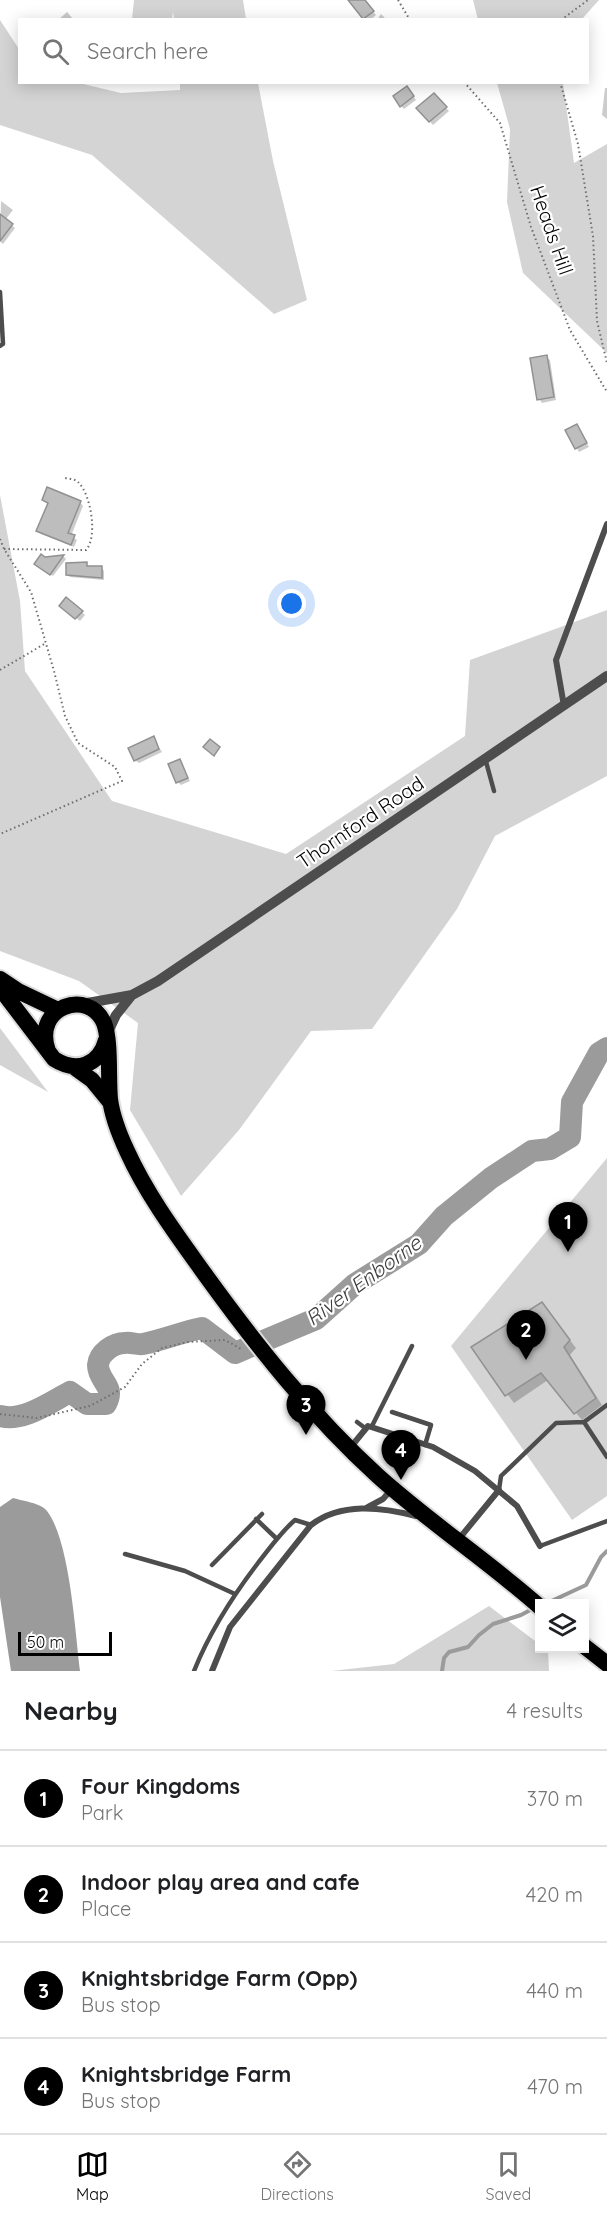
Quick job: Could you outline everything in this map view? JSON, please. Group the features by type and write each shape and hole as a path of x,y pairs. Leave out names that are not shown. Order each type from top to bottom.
{"highway":[{"path":"0,980 18,992 66,1007 85,1006 104,1023 110,1102 126,1149 148,1191 224,1301 276,1367 350,1449 392,1488 535,1603"},
{"path":"0,988 54,1059 63,1065 84,1066 98,1058 104,1049 106,1036"},
{"path":"48,1051 45,1028 50,1018 66,1007"},
{"path":"74,1067 92,1080 110,1102"},
{"path":"589,1649 607,1664"}],"street":[{"path":"564,706 556,660 607,524"},
{"name":"Thornford Road","path":"66,1007 132,995 164,978 607,676"},
{"name":"Thornford Road","path":"106,1036 116,1015 132,995"},
{"path":"350,1449 369,1427 425,1444 475,1471 499,1490 517,1506 540,1546"},
{"path":"368,1508 383,1499 392,1488"},
{"path":"458,1540 499,1490"},
{"path":"212,1671 230,1627 311,1525 330,1514 368,1508 392,1510 433,1520"}],"lane":[{"path":"0,291 3,344 0,346"},
{"path":"485,758 494,791"},
{"path":"357,1422 369,1427 412,1346"},
{"path":"499,1490 501,1476 556,1423 584,1422 607,1405"},
{"path":"392,1412 431,1425 425,1444"},
{"path":"584,1422 607,1457"},
{"path":"212,1565 262,1514"},
{"path":"256,1519 277,1539"},
{"path":"194,1671 205,1643 235,1594 277,1539 295,1520 311,1525"},
{"path":"540,1546 607,1521"},
{"path":"125,1554 185,1571 235,1594"}],"path":[{"path":"398,0 409,18"},
{"path":"564,18 588,0"},
{"name":"Heads Hill","path":"466,84 500,123 531,227 570,330 607,392"},
{"name":"Heads Hill","path":"561,84 578,144 593,236 597,321 607,363"},
{"path":"4,549 86,550 90,546 92,520 83,487 76,480 65,478"},
{"path":"0,539 31,592 65,716 78,743 115,767 122,781 0,834"},
{"path":"0,670 46,643"},
{"path":"0,1414 37,1418 90,1406 124,1387 142,1364 162,1348 188,1342 225,1340 245,1351"}],"shaded area":[{"path":"134,0 243,0 246,18 174,18 173,12 172,18 132,18"},
{"path":"473,0 599,0 583,18 478,18"},
{"path":"0,20 18,47 18,84 83,84 121,93 180,90 180,84 258,84 273,161 307,300 274,314 92,155 0,125"},
{"path":"497,84 563,84 574,163 607,144 607,353 523,273 507,202 510,129"},
{"path":"0,495 20,601 25,671 112,801 286,854 465,736 470,660 607,610 607,776 495,836 457,909 372,1029 311,1031 239,1130 181,1196 130,1110 138,1023 79,981 0,951"},
{"path":"0,1028 48,1092 0,1065"},
{"path":"607,1158 607,1496 572,1520 451,1346"},
{"path":"13,1498 44,1508 55,1525 70,1587 80,1671 11,1671 0,1597 0,1507"},
{"path":"489,1606 535,1641 535,1653 548,1653 549,1671 331,1671 394,1664"}],"building":[{"path":"348,0 365,0 374,11 362,18"},
{"path":"407,86 414,96 400,107 393,96"},
{"path":"434,93 447,107 429,122 416,108"},
{"path":"0,214 13,224 0,241"},
{"path":"547,355 554,397 537,400 530,358"},
{"path":"577,424 587,443 575,449 565,430"},
{"path":"47,487 81,501 68,533 75,535 71,545 36,531 48,503 42,500"},
{"path":"41,554 45,557 64,555 50,575 34,564"},
{"path":"87,562 87,566 102,566 102,578 66,575 66,563"},
{"path":"66,597 83,611 75,619 59,606"},
{"path":"154,736 159,749 134,761 128,748"},
{"path":"210,739 220,747 214,756 203,747"},
{"path":"180,759 188,778 176,783 168,764"},
{"path":"542,1302 570,1340 564,1347 596,1398 574,1414 541,1373 505,1396 471,1347"}],"waterway":[{"name":"River Enborne","path":"0,1416 27,1414 70,1392 87,1404 106,1404 109,1392 98,1365 101,1356 120,1343 143,1344 202,1328 235,1353 316,1319 355,1284 419,1244 444,1216 491,1178 532,1151 550,1149 570,1137 572,1102 599,1053 607,1048"},
{"path":"556,1599 586,1585 601,1557 607,1551"},
{"path":"442,1671 444,1658 449,1652 468,1647 493,1624 534,1608"}],"place":[{"name":"Four Kingdoms","path":"568,1252"},
{"name":"Indoor play area and cafe","path":"526,1360"},
{"name":"Knightsbridge Farm (Opp)","path":"306,1435"},
{"name":"Knightsbridge Farm","path":"401,1480"}]}
